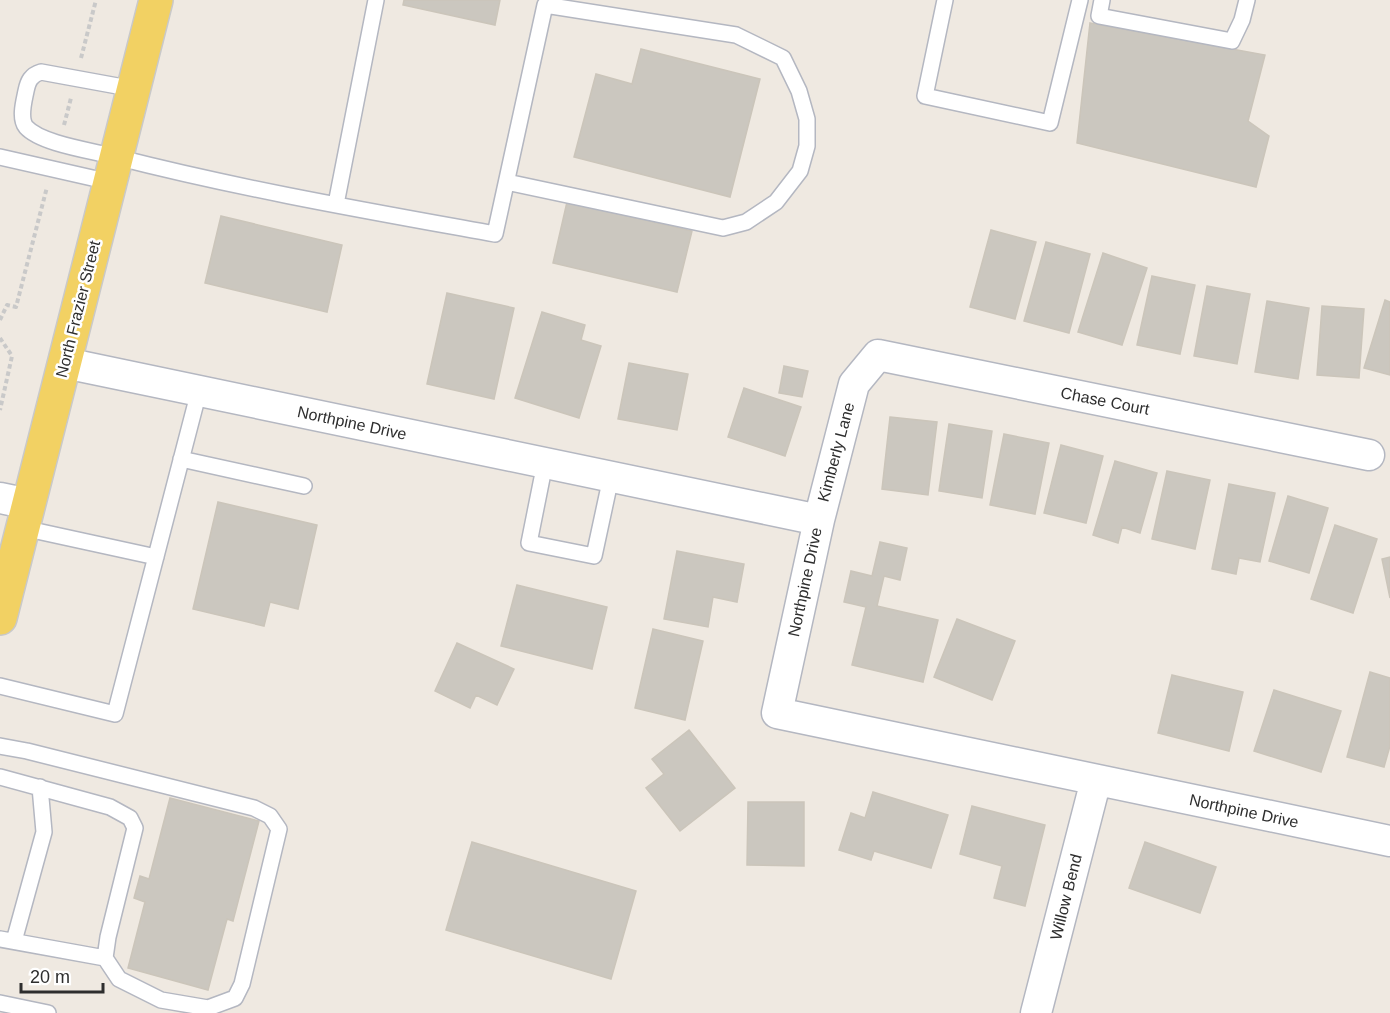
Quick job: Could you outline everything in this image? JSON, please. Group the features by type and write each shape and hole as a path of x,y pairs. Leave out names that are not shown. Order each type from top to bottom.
{"main road":[{"name":"North Frazier Street","path":"0,618 17,510 65,363 156,0"}],"street":[{"name":"Chase Court","path":"854,384 878,355 1369,455"},
{"name":"Northpine Drive","path":"65,363 819,519 777,713 1390,841"},
{"name":"Kimberly Lane","path":"819,519 854,384"},
{"name":"Willow Bend","path":"1036,1013 1096,780"}],"lane":[{"path":"336,204 376,0"},
{"path":"945,0 925,96 1050,123 1080,0"},
{"path":"1102,0 1099,16 1232,41 1242,20 1247,0"},
{"path":"0,157 113,170 174,172 495,234 545,5 736,35 783,58 799,91 807,119 807,146 800,171 776,202 746,222 723,228 507,182"},
{"path":"113,170 26,128 22,120 26,90 33,74 41,72 134,89"},
{"path":"0,686 115,714 198,391"},
{"path":"181,459 304,486"},
{"path":"545,463 530,543 594,556 611,477"},
{"path":"17,510 156,557"},
{"path":"0,746 254,808 270,816 279,830 242,984 235,998 208,1008 161,1000 119,979 105,958 135,828 130,818 110,807 0,777"},
{"path":"40,787 44,832 7,940 105,958"},
{"path":"0,1003 48,1013"}],"path":[{"path":"0,338 12,356 0,410"}],"building":[{"path":"404,0 500,0 495,25 403,5"},
{"path":"1090,23 1265,55 1248,121 1269,136 1256,187 1077,143"},
{"path":"641,49 760,79 730,197 574,157 596,74 632,84"},
{"path":"567,202 692,231 677,292 553,263"},
{"path":"221,216 342,245 327,312 205,283"},
{"path":"991,230 1036,242 1015,319 970,307"},
{"path":"1046,242 1090,254 1069,333 1024,321"},
{"path":"1103,253 1147,268 1122,345 1078,332"},
{"path":"1152,276 1195,285 1180,354 1137,345"},
{"path":"1207,286 1250,294 1237,364 1194,356"},
{"path":"447,293 514,308 494,399 427,384"},
{"path":"1385,300 1390,302 1390,375 1364,368"},
{"path":"1267,301 1309,308 1298,379 1255,372"},
{"path":"1322,306 1364,309 1359,378 1317,375"},
{"path":"542,312 585,325 581,340 601,346 579,418 515,398"},
{"path":"629,363 688,374 677,430 618,419"},
{"path":"784,366 808,371 802,397 779,393"},
{"path":"744,388 801,407 785,456 728,437"},
{"path":"890,417 937,422 928,495 882,489"},
{"path":"949,424 992,431 982,498 939,491"},
{"path":"1004,434 1049,443 1035,514 990,505"},
{"path":"1061,445 1103,456 1086,523 1044,513"},
{"path":"1115,461 1157,473 1140,533 1122,527 1118,543 1093,535"},
{"path":"1167,471 1210,480 1195,549 1152,539"},
{"path":"1229,484 1275,493 1260,562 1239,558 1236,574 1212,569"},
{"path":"1288,496 1328,508 1309,573 1269,561"},
{"path":"218,502 317,525 298,609 270,602 264,626 193,609"},
{"path":"1335,525 1377,539 1353,613 1311,599"},
{"path":"880,542 907,548 900,580 884,576 877,606 938,620 923,682 852,665 866,607 844,602 851,571 872,576"},
{"path":"677,551 744,564 737,602 713,597 708,627 664,619"},
{"path":"1390,557 1390,598 1382,559"},
{"path":"517,585 607,607 592,669 501,646"},
{"path":"957,619 1015,641 992,700 934,677"},
{"path":"653,629 703,641 685,720 635,708"},
{"path":"457,643 514,669 497,705 476,695 470,708 435,691"},
{"path":"1370,672 1390,678 1390,746 1384,767 1347,757"},
{"path":"1172,675 1243,692 1229,751 1158,733"},
{"path":"1274,690 1341,711 1321,772 1254,751"},
{"path":"689,730 735,788 680,831 646,788 664,774 652,759"},
{"path":"873,792 948,815 931,868 874,851 871,860 839,850 851,813 865,818"},
{"path":"170,798 259,821 233,921 227,919 208,990 128,968 145,902 134,898 140,876 149,879"},
{"path":"748,802 804,802 804,866 747,865"},
{"path":"972,806 1045,825 1025,906 994,898 1002,866 960,854"},
{"path":"472,842 636,891 611,979 446,930"},
{"path":"1145,842 1216,867 1200,913 1129,888"}]}
